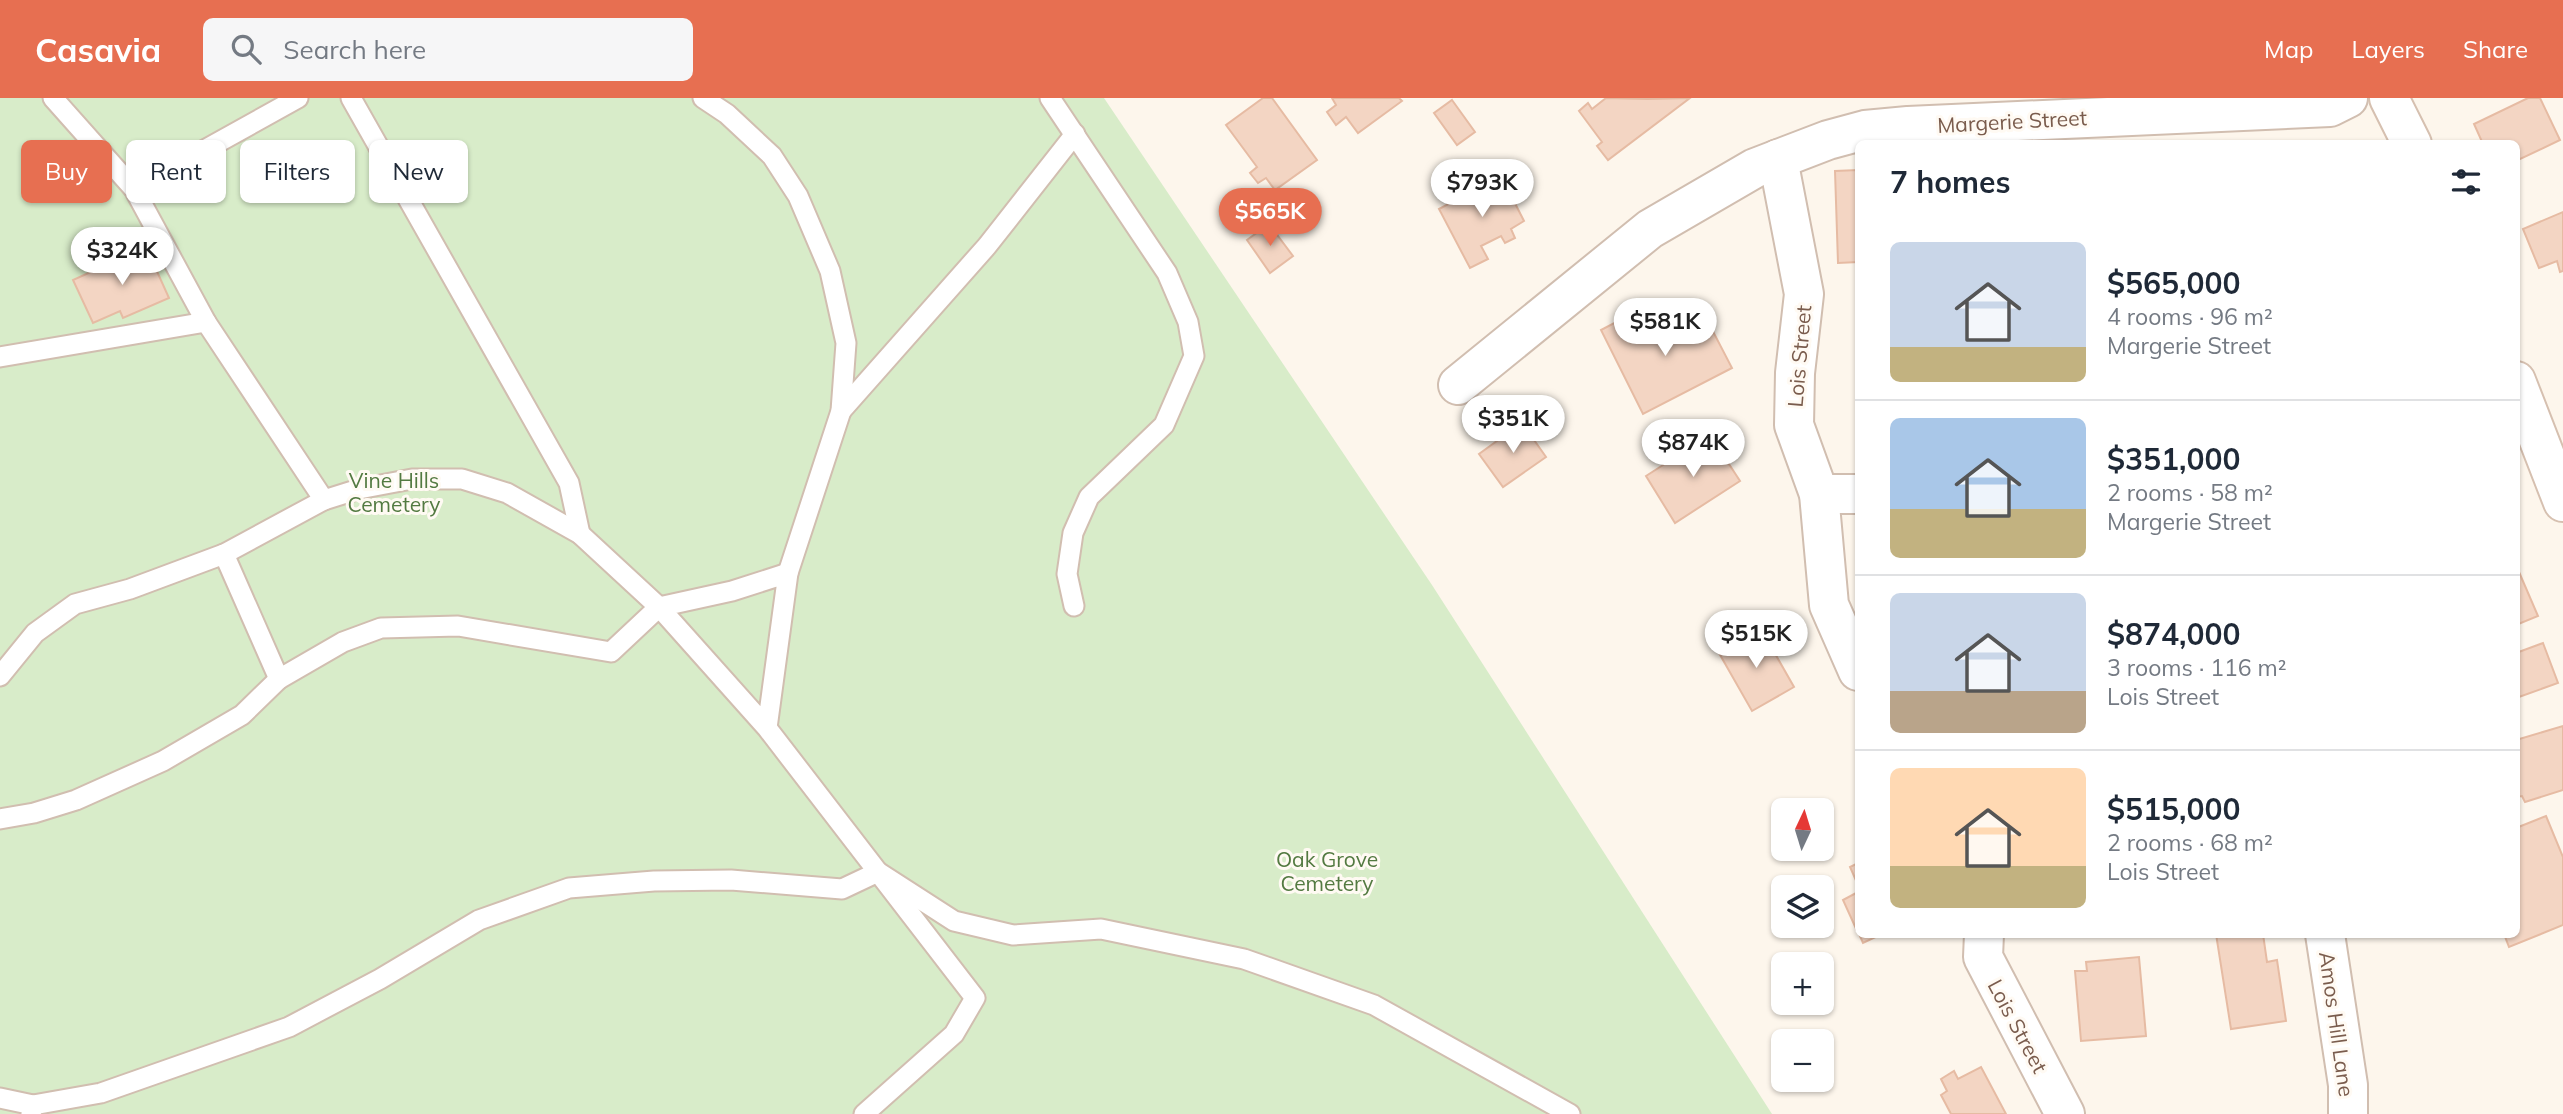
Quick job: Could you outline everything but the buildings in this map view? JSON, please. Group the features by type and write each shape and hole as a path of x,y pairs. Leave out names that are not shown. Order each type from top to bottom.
{"street":[{"name":"Margerie Street","path":"1458,385 1650,229 1755,168 1828,140 1865,130 1908,126 1975,111 2330,107 2348,98"},
{"path":"2389,98 2410,140"},
{"name":"Lois Street","path":"1778,159 1804,294 1795,373 1794,425 1819,494 1829,605 1855,664"},
{"path":"2520,391 2563,502"},
{"path":"1819,494 1855,494"},
{"name":"Lois Street","path":"1984,938 1983,957 2065,1114"},
{"name":"Amos Hill Lane","path":"2326,938 2348,1085 2348,1114"}],"lane":[{"path":"53,98 126,180"},
{"path":"222,140 298,98"},
{"path":"351,98 569,483 580,534"},
{"path":"703,98 727,114 772,156 798,196 830,271 846,344 841,411 788,573 767,728"},
{"path":"1050,98 1167,273 1188,322 1194,356 1164,425 1089,497 1073,533 1067,574 1074,606"},
{"path":"841,411 987,246 1075,134"},
{"path":"142,203 206,322 324,500"},
{"path":"0,357 206,322"},
{"path":"0,676 35,634 75,604 130,589 224,554 324,500 359,489 412,478 462,478 507,494 580,534 659,607 767,728 975,998 954,1034 864,1114"},
{"path":"224,554 279,679"},
{"path":"0,819 34,813 76,800 163,761 242,715 279,679 344,642 381,628 458,626 611,652 659,607 732,591 788,573"},
{"path":"0,1098 32,1110 101,1093 289,1027 479,920 569,888 654,881 731,880 842,889 878,872"},
{"path":"878,872 954,921 1013,935 1101,929 1244,959 1374,1005 1570,1114"}],"green space":[{"name":"Vine Hills Cemetery","path":"0,98 1104,98 1432,585 1772,1114 0,1114"}],"park label":[{"name":"Oak Grove Cemetery","path":"1327,871"}]}
